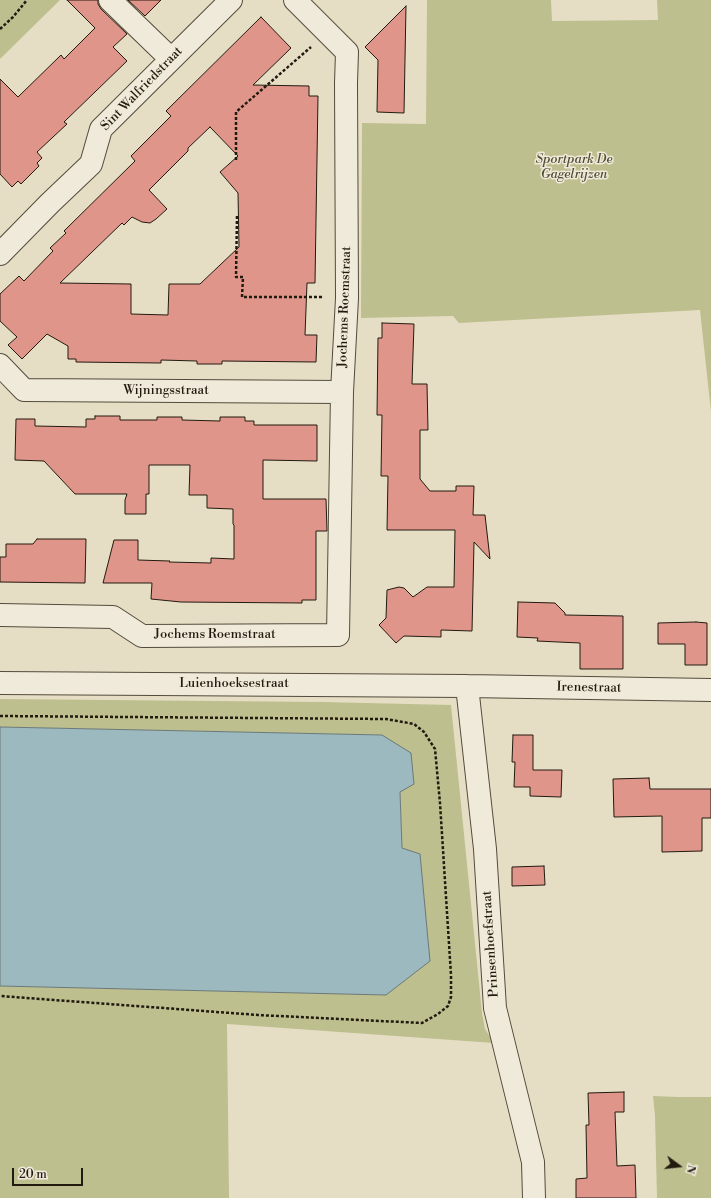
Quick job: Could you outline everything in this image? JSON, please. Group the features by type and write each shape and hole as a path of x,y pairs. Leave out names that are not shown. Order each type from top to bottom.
{"street":[{"path":"110,0 171,59"},
{"name":"Sint Walfriedstraat","path":"0,254 91,164 101,129 231,0"},
{"name":"Jochems Roemstraat","path":"0,615 113,617 142,636 338,635 342,392 347,298 347,52 295,0"},
{"name":"Wijningsstraat","path":"0,365 24,390 342,392"},
{"name":"Luienhoeksestraat","path":"0,683 468,686"},
{"name":"Irenestraat","path":"468,686 711,690"},
{"name":"Prinsenhoefstraat","path":"468,686 485,849 495,1008 533,1162 534,1198"}],"path":[{"path":"0,28 13,17 27,0"},
{"path":"236,160 236,112 328,32"},
{"path":"236,216 236,277 243,277 242,297 347,298"},
{"path":"0,716 386,719 414,724 424,732 435,749 450,952 451,997 448,1006 438,1014 422,1023 258,1015 0,996"}],"green space":[{"path":"0,0 60,0 0,59"},
{"name":"Sportpark De Gagelrijzen","path":"427,0 551,0 552,21 658,20 657,0 711,0 711,412 700,310 459,323 453,316 361,318 362,123 426,124"},
{"path":"0,699 323,702 451,705 482,1013 485,1029 494,1043 227,1024 229,1198 0,1198 0,986 386,995 420,854 402,848 400,792 382,735 0,727"},
{"path":"653,1096 711,1097 711,1198 657,1198 655,1116"}],"water":[{"path":"0,727 382,735 411,753 414,784 400,792 402,848 420,854 430,961 386,995 0,986"}],"building":[{"path":"67,0 98,0 98,4 101,9 127,34 113,47 127,61 64,122 67,124 37,152 42,158 37,163 39,166 21,184 18,181 12,187 0,174 0,79 18,97 61,55 64,59 95,28"},
{"path":"128,0 161,0 145,16"},
{"path":"406,6 404,113 377,112 378,60 365,47"},
{"path":"261,17 291,48 253,85 309,86 309,96 318,96 315,283 307,283 305,335 317,335 316,362 222,361 222,364 197,364 197,361 161,360 161,363 76,362 76,359 68,359 68,346 47,334 22,359 8,345 17,337 0,321 0,294 19,276 24,281 53,251 50,248 66,233 64,231 135,161 131,156 171,116 166,111","holes":["210,127 238,156 220,172 238,193 239,247 200,284 169,284 168,315 131,314 131,284 60,283 122,223 124,225 132,217 142,222 150,223 167,209 149,190"]},
{"path":"382,323 414,324 412,384 427,384 428,430 420,430 420,479 430,491 456,491 456,486 474,486 473,515 485,515 490,559 474,542 472,631 441,630 441,637 404,636 396,643 379,625 386,618 387,590 399,587 404,588 413,597 427,587 454,587 455,530 387,530 388,476 381,476 382,415 377,415 378,338 382,338"},
{"path":"95,416 120,416 120,420 157,420 157,417 182,417 182,420 220,421 220,417 245,417 245,421 254,421 254,425 317,425 317,461 263,460 263,499 326,499 327,531 316,531 316,600 302,600 302,603 181,602 151,599 152,583 103,583 114,540 138,540 138,560 211,563 211,558 234,559 234,525 233,509 207,508 207,495 189,495 190,465 149,465 149,494 146,494 146,514 125,514 125,500 127,494 75,494 44,461 15,460 16,419 35,419 35,426 86,427 86,419 95,419"},
{"path":"37,539 86,539 85,583 0,582 0,557 6,557 6,544 33,544"},
{"path":"518,602 555,603 565,613 565,615 623,616 623,669 580,669 580,643 537,641 538,638 517,637"},
{"path":"658,623 707,623 707,665 685,665 685,644 658,644"},
{"path":"513,735 533,735 533,770 562,770 561,797 530,796 530,787 514,787 515,762 512,762"},
{"path":"649,778 650,789 711,789 711,818 702,818 702,851 662,852 662,816 614,817 613,779"},
{"path":"544,866 545,885 512,886 512,867"},
{"path":"624,1092 624,1112 615,1112 617,1166 635,1165 636,1198 576,1198 576,1179 587,1178 586,1125 589,1125 588,1093"}]}
